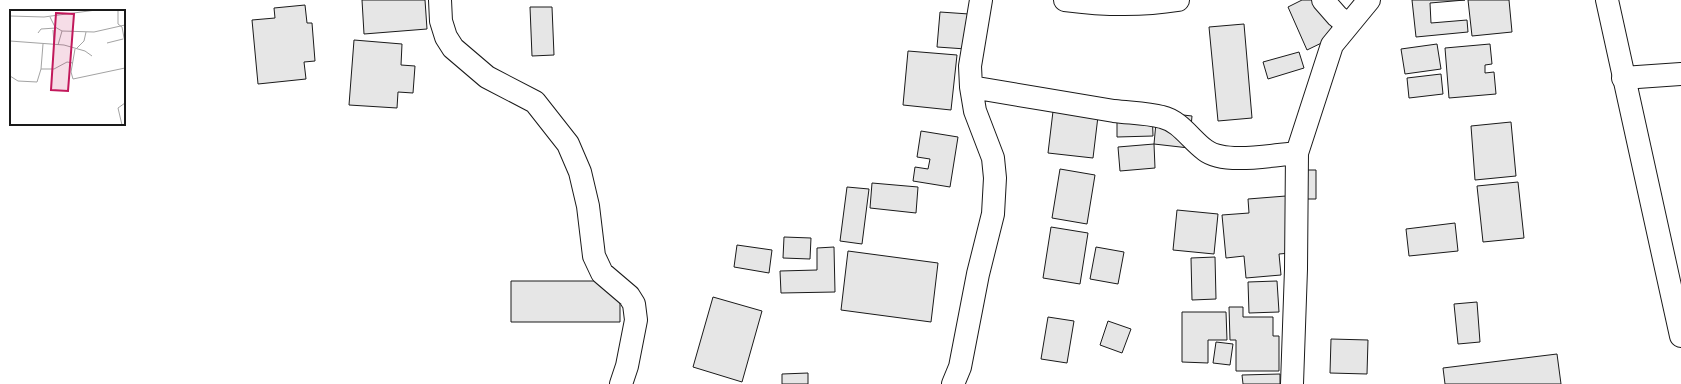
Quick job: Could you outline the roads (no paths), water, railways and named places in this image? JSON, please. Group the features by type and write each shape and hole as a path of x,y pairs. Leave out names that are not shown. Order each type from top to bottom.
{"main road":[{"path":"440,0 441,21 446,37 453,48 487,77 535,102 568,144 580,172 588,206 594,256 602,273 630,296 634,304 636,320 627,366 621,384"},
{"path":"953,384 960,367 978,274 989,236 993,214 995,178 994,164 975,111 971,87 970,66 981,0"},
{"path":"1065,0 1092,4 1132,4 1178,0"},
{"path":"1323,0 1337,16 1348,25"},
{"path":"1292,384 1296,269 1297,153 1332,45 1369,0"},
{"path":"1607,0 1681,336"},
{"path":"1623,78 1681,74"},
{"path":"971,87 1116,111 1162,117 1180,127 1204,150 1222,158 1241,158 1297,153"}]}
